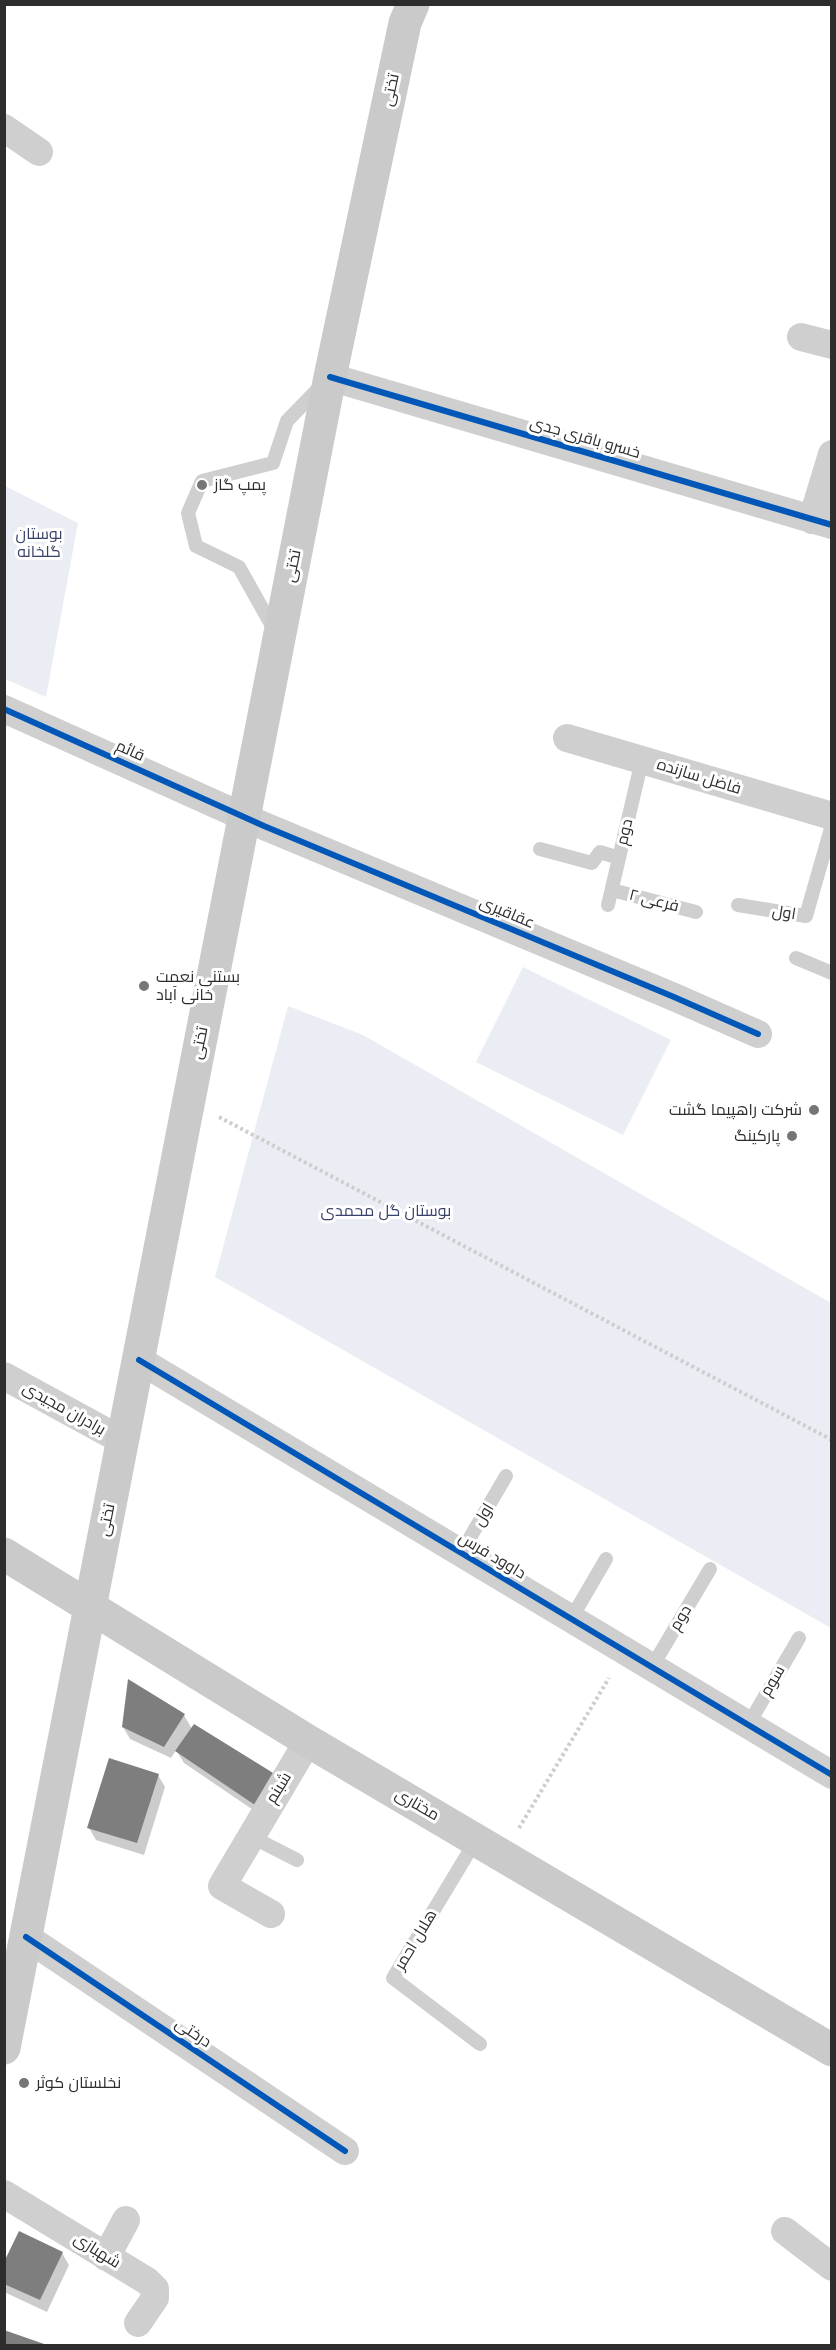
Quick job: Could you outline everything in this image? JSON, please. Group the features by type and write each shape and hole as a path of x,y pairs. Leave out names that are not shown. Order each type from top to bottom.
{"main road":[{"name":"تختی","path":"4,2048 26,1937 98,1612 123,1441 330,377 405,23 413,4"},
{"name":"مختاری","path":"4,1554 308,1741 830,2047"}],"street":[{"path":"4,128 39,152"},
{"path":"801,337 831,345"},
{"name":"خسرو باقری جدی","path":"330,377 822,523"},
{"path":"822,523 831,454"},
{"name":"قائم","path":"4,709 244,818"},
{"name":"فاضل سازنده","path":"567,738 831,816"},
{"name":"عقاقیری","path":"244,818 758,1034"},
{"name":"داوود فرس","path":"139,1360 748,1725 829,1767"},
{"name":"برادران مجیدی","path":"4,1376 123,1441"},
{"name":"شبنم","path":"271,1914 222,1886 308,1741"},
{"name":"درختی","path":"26,1937 345,2151"},
{"name":"شهبازی","path":"4,2194 155,2289 155,2298 138,2323"},
{"path":"106,2257 126,2220"},
{"path":"785,2230 831,2267"}],"lane":[{"path":"279,639 239,567 196,546 188,513 202,481 273,463 287,421 330,377"},
{"name":"دوم","path":"608,905 642,760"},
{"name":"اول","path":"738,905 806,916 831,825"},
{"path":"540,849 592,863 600,852 619,858"},
{"name":"فرعی ۲","path":"612,890 696,912"},
{"path":"796,958 831,973"},
{"name":"اول","path":"461,1553 506,1476"},
{"path":"571,1619 606,1559"},
{"name":"دوم","path":"652,1667 710,1569"},
{"name":"سوم","path":"748,1725 799,1638"},
{"path":"250,1836 297,1860"},
{"name":"هلال احمر","path":"480,2044 393,1978 489,1847"}],"path":[{"path":"189,1101 831,1440"},
{"path":"489,1847 625,1651"}],"green space":[{"name":"بوستان گلخانه","path":"5,486 78,523 46,697 5,679"},
{"path":"523,967 671,1040 623,1135 476,1062"},
{"name":"بوستان گل محمدی","path":"288,1006 363,1035 831,1303 831,1628 215,1277"}],"building":[{"path":"128,1679 185,1714 164,1747 122,1727"},
{"path":"194,1724 278,1776 255,1805 175,1751"},
{"path":"109,1758 159,1774 137,1843 87,1828"},
{"path":"19,2231 63,2252 40,2300 4,2284 4,2262"},
{"path":"4,2330 47,2345 47,2346 4,2346"}],"cycle path":[{"path":"330,377 832,525"},
{"path":"4,709 264,826 758,1034"},
{"path":"139,1360 832,1775"},
{"path":"26,1937 345,2151"}],"place":[{"name":"پمپ گاز","path":"202,485"},
{"name":"بستنی نعمت خانی آباد","path":"144,986"},
{"name":"شركت راهپيما گشت","path":"814,1110"},
{"name":"پارکینگ","path":"792,1136"},
{"name":"نخلستان کوثر","path":"24,2083"}]}
